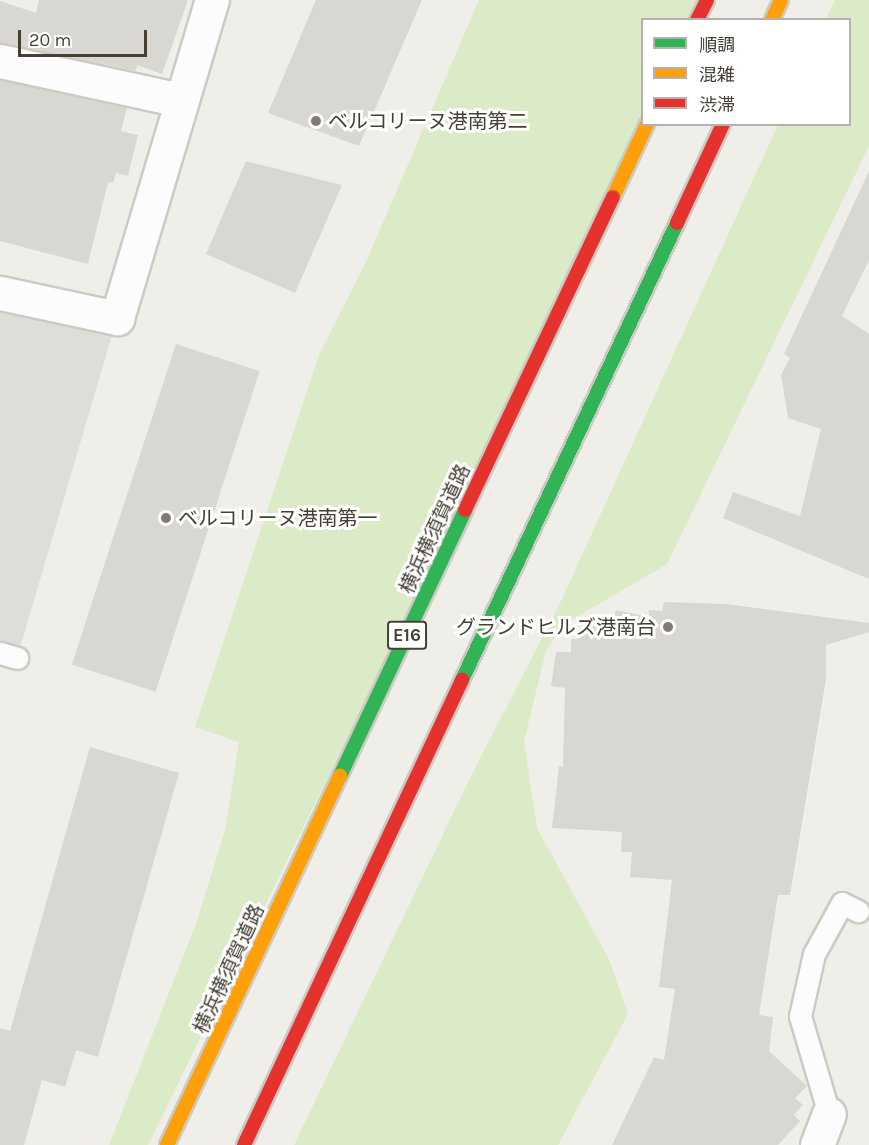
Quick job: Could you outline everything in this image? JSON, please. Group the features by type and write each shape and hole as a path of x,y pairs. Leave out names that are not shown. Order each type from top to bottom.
{"highway":[{"path":"698,18 706,0"},
{"path":"773,18 781,0"},
{"name":"横浜横須賀道路","path":"167,1145 646,126"},
{"path":"244,1145 722,126"}],"street":[{"path":"0,293 117,318 180,100 212,0"},
{"path":"0,61 180,100"},
{"path":"817,1145 829,1114"}],"lane":[{"path":"829,1114 801,1016 814,954 842,903 858,911"}],"green space":[{"path":"479,0 707,0 698,18 641,18 641,126 616,188 148,1145 109,1145 196,924 225,830 239,742 195,727 320,352 365,264"},
{"path":"835,0 869,0 869,146 667,564 563,625 546,651 524,741 537,828 609,959 628,1014 558,1145 294,1145 472,774 561,601 778,126 851,126 851,18 826,18"}],"shaded area":[{"path":"0,293 117,318 17,658 0,653"}],"building":[{"path":"39,0 188,0 162,74 137,65 136,71 0,43 0,1 36,13"},
{"path":"316,0 422,0 359,146 268,113"},
{"path":"0,80 127,108 121,131 138,135 128,176 116,173 113,183 108,182 88,264 0,241"},
{"path":"246,161 342,185 295,293 206,254"},
{"path":"869,171 869,260 842,316 869,334 869,579 723,518 733,492 800,516 821,429 788,418 781,375 790,358 784,354"},
{"name":"ベルコリーヌ港南第一","path":"176,344 260,371 156,692 72,665"},
{"path":"664,602 726,604 869,623 869,632 826,645 826,679 790,895 778,895 759,1015 773,1017 769,1051 807,1086 795,1098 803,1105 794,1115 800,1121 778,1145 612,1145 654,1057 664,1060 675,989 659,987 672,880 630,877 632,852 621,852 622,832 552,828 559,766 563,767 565,688 551,686 556,652 571,652 571,639 577,639 577,632 591,632 593,624 612,625 616,610 649,617 649,610 662,611"},
{"path":"90,747 179,773 98,1057 76,1050 65,1087 42,1080 24,1145 0,1145 0,1028 10,1031"}],"traffic: fast":[{"path":"462,680 677,223"},
{"path":"340,776 465,510"}],"traffic: slow":[{"path":"773,18 781,0"},
{"path":"613,197 646,126"},
{"path":"167,1145 340,776"}],"traffic: jam":[{"path":"698,18 707,0"},
{"path":"677,223 722,126"},
{"path":"465,510 613,197"},
{"path":"244,1145 462,680"}],"place":[{"name":"ベルコリーヌ港南第二","path":"316,121"},
{"name":"ベルコリーヌ港南第一","path":"166,518"},
{"name":"グランドヒルズ港南台","path":"668,627"}]}
